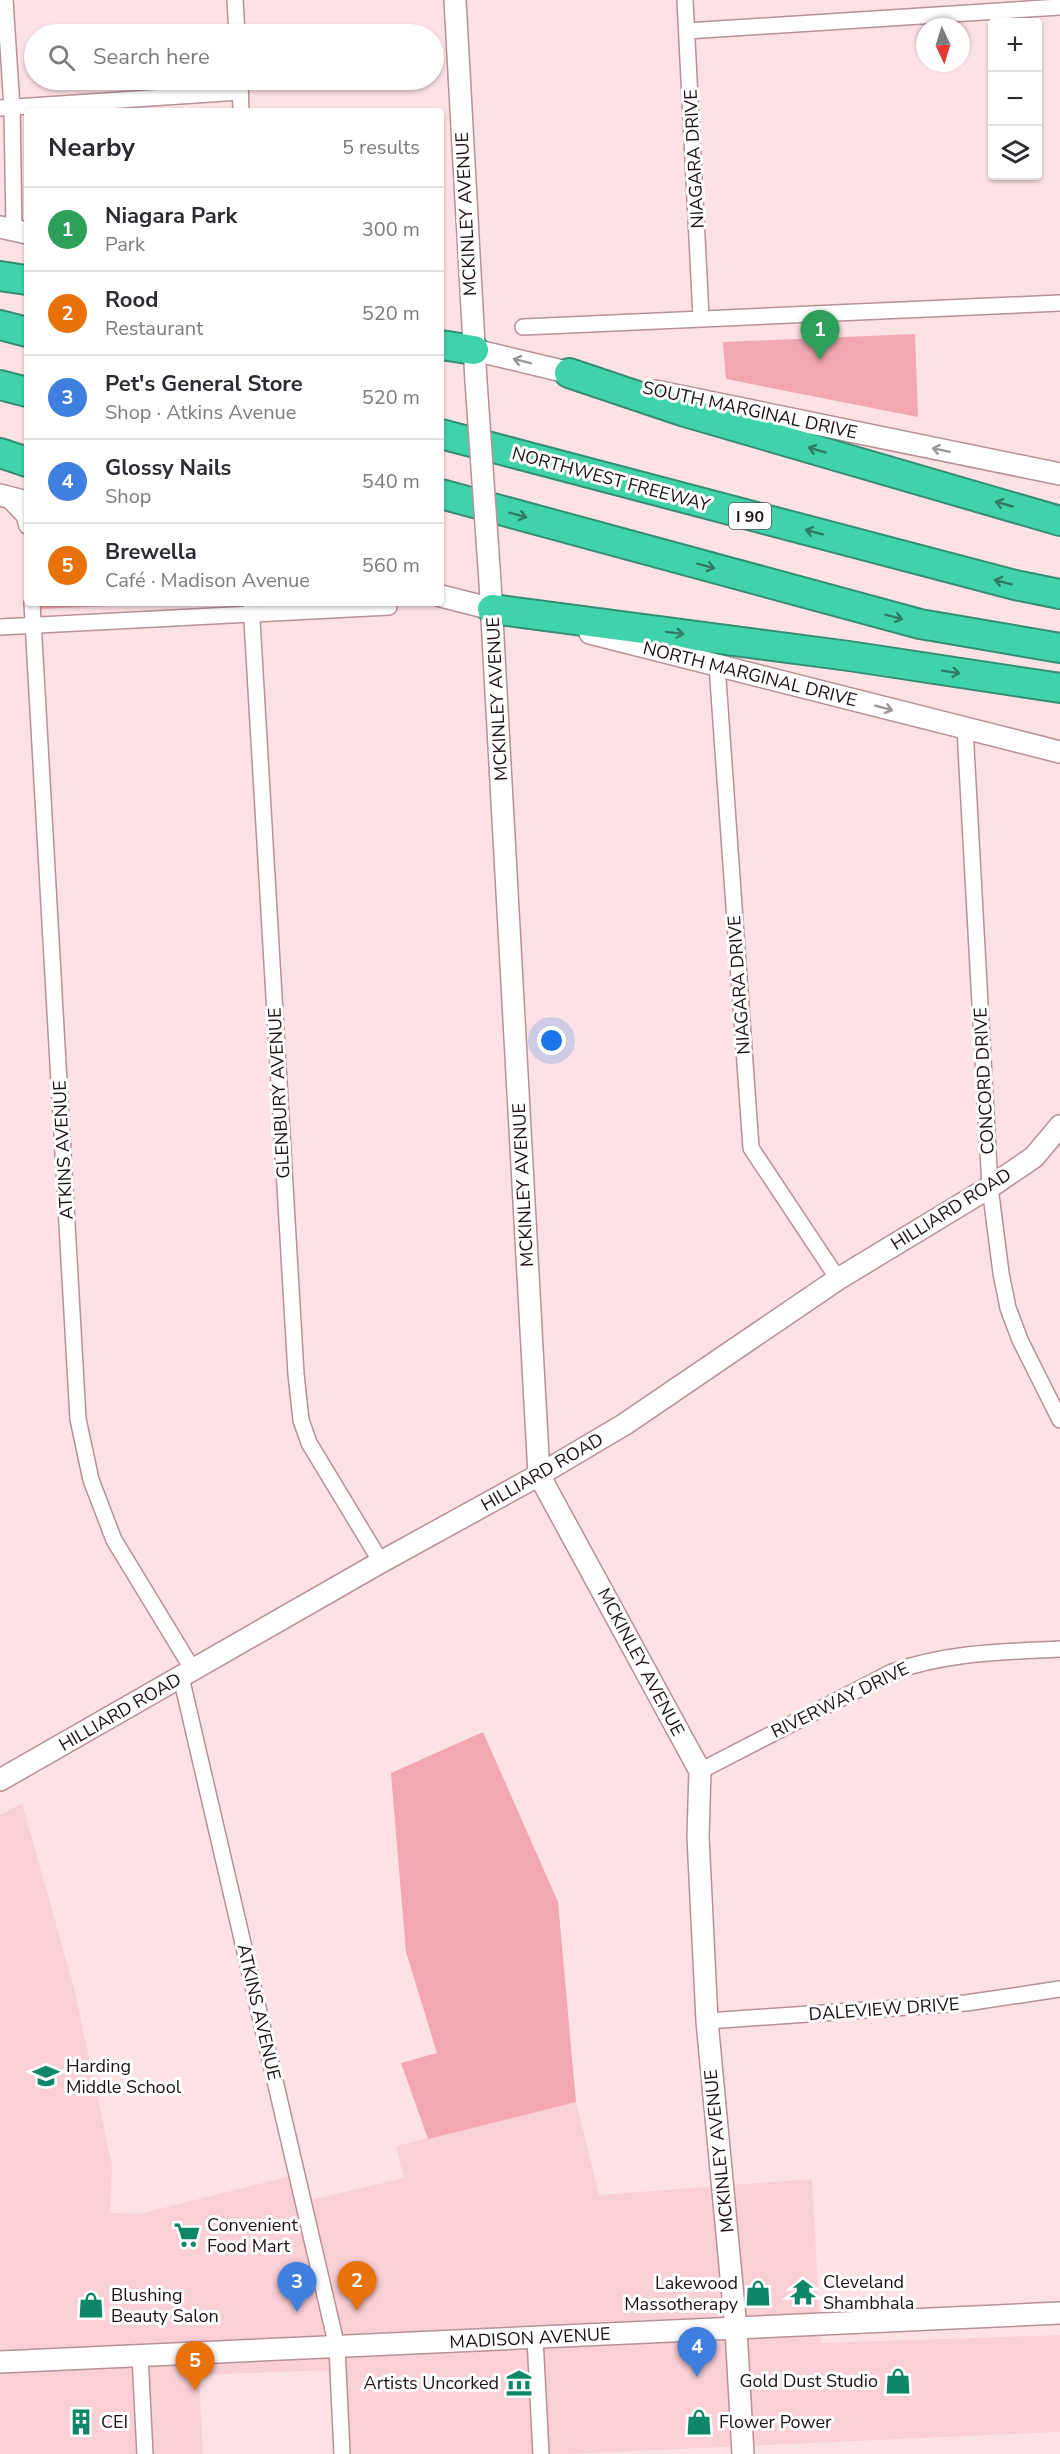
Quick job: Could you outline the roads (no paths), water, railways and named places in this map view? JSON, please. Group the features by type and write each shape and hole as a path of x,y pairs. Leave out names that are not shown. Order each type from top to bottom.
{"highway":[{"path":"0,276 24,280"},
{"path":"0,325 24,331"},
{"path":"444,344 474,350"},
{"path":"569,373 685,412 1060,521"},
{"path":"0,386 24,391"},
{"name":"NORTHWEST FREEWAY","path":"444,435 1016,585 1060,594"},
{"path":"0,453 24,461"},
{"path":"444,495 920,624 1060,648"},
{"path":"491,595 849,656 1060,688"}],"main road":[{"name":"MCKINLEY AVENUE","path":"455,0 474,350 491,595 539,1475 700,1771 698,1836 706,2021 736,2329 743,2454"},
{"name":"SOUTH MARGINAL DRIVE","path":"474,350 569,373 1060,474"},
{"path":"3,496 24,501"},
{"name":"NORTH MARGINAL DRIVE","path":"444,596 491,595 717,665 1060,752"},
{"name":"HILLIARD ROAD","path":"0,1780 625,1424 838,1279 990,1187 1034,1157 1060,1126"},
{"name":"MADISON AVENUE","path":"0,2362 1060,2313"}],"street":[{"path":"5,0 6,108 14,230"},
{"path":"235,0 236,24"},
{"name":"NIAGARA DRIVE","path":"685,0 701,317"},
{"path":"687,31 1060,7"},
{"path":"6,108 197,90"},
{"path":"240,90 241,108"},
{"path":"523,327 701,317 1060,303"},
{"path":"3,496 24,516"},
{"name":"ATKINS AVENUE","path":"32,606 78,1419 91,1480 114,1540 187,1673 337,2347 342,2454"},
{"path":"0,627 251,609 389,607"},
{"name":"GLENBURY AVENUE","path":"251,609 301,1420 309,1443 381,1562"},
{"name":"NIAGARA DRIVE","path":"717,665 750,1148 838,1279"},
{"name":"CONCORD DRIVE","path":"965,729 990,1187 1001,1273 1008,1308 1020,1340 1060,1420"},
{"name":"RIVERWAY DRIVE","path":"700,1771 892,1672 923,1661 965,1654 1060,1649"},
{"name":"DALEVIEW DRIVE","path":"706,2021 966,2003 1060,1989"},
{"path":"535,2338 541,2454"},
{"path":"140,2356 145,2454"}],"place":[{"name":"Niagara Park","path":"820,360"},
{"name":"Harding Middle School","path":"46,2076"},
{"name":"Convenient Food Mart","path":"187,2235"},
{"name":"Cleveland Shambhala","path":"803,2292"},
{"name":"Lakewood Massotherapy","path":"758,2293"},
{"name":"Blushing Beauty Salon","path":"91,2305"},
{"name":"Rood","path":"357,2311"},
{"name":"Pet's General Store","path":"297,2312"},
{"name":"Glossy Nails","path":"697,2377"},
{"name":"Gold Dust Studio","path":"898,2381"},
{"name":"Artists Uncorked","path":"519,2383"},
{"name":"Brewella","path":"195,2391"},
{"name":"CEI","path":"81,2422"},
{"name":"Flower Power","path":"699,2422"}]}
